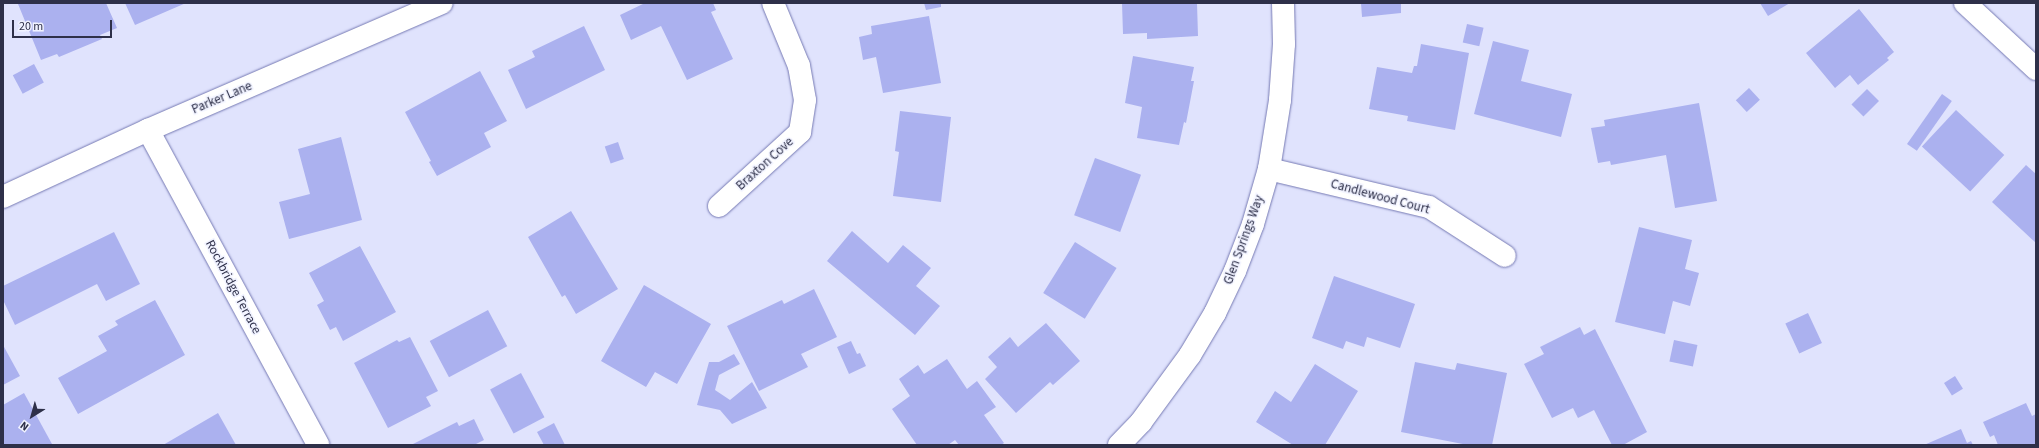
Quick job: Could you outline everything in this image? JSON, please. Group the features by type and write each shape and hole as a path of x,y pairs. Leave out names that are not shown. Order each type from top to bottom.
{"street":[{"name":"Parker Lane","path":"3,197 148,130 442,3"},
{"name":"Braxton Cove","path":"719,206 800,132 805,100 799,66 773,3"},
{"name":"Glen Springs Way","path":"1119,445 1141,422 1190,355 1215,313 1235,271 1253,224 1268,169 1280,100 1284,44 1283,3"},
{"path":"1965,3 2036,69"},
{"name":"Rockbridge Terrace","path":"148,130 318,445"},
{"name":"Candlewood Court","path":"1268,169 1429,207 1505,256"}],"building":[{"path":"106,3 117,28 100,35 102,39 59,57 57,54 41,60 18,4"},
{"path":"125,3 186,3 135,25"},
{"path":"645,3 713,3 716,10 711,12 733,59 687,80 661,26 631,40 620,15"},
{"path":"924,3 941,3 941,7 926,10"},
{"path":"1122,3 1197,3 1198,36 1147,39 1147,33 1123,34"},
{"path":"1361,3 1401,3 1401,13 1362,17"},
{"path":"1760,3 1790,3 1768,16"},
{"path":"1859,9 1894,52 1887,58 1889,60 1858,85 1850,75 1835,88 1806,53"},
{"path":"929,16 941,83 883,93 876,57 863,60 859,37 872,34 871,26"},
{"path":"1467,24 1484,28 1479,46 1463,43"},
{"path":"584,26 605,70 526,109 508,70 535,57 532,51"},
{"path":"1493,41 1529,50 1521,81 1572,94 1561,137 1474,114"},
{"path":"1421,44 1469,53 1455,130 1407,121 1408,116 1369,109 1377,67 1412,73 1414,66 1417,66"},
{"path":"1133,56 1194,67 1191,81 1194,81 1186,123 1184,122 1179,145 1137,138 1142,107 1125,103"},
{"path":"34,64 44,83 23,94 13,75"},
{"path":"480,71 507,121 484,133 491,147 437,176 429,162 431,161 405,112"},
{"path":"1749,88 1760,100 1747,112 1736,100"},
{"path":"1867,89 1879,101 1863,117 1851,105"},
{"path":"1942,94 1952,101 1917,151 1907,144"},
{"path":"1699,103 1717,201 1675,208 1666,155 1611,165 1610,161 1598,163 1591,128 1605,126 1604,120"},
{"path":"1956,110 2004,155 1970,192 1922,147"},
{"path":"900,111 951,117 941,202 893,196 899,152 895,151"},
{"path":"341,137 362,220 289,239 279,202 310,194 298,149"},
{"path":"618,142 624,159 611,164 605,147"},
{"path":"1095,158 1141,175 1120,232 1074,215"},
{"path":"2026,165 2036,174 2036,243 1992,202"},
{"path":"571,211 618,289 576,314 565,295 562,297 528,237"},
{"path":"1639,227 1692,240 1685,269 1699,273 1690,306 1673,301 1665,334 1615,322"},
{"path":"852,231 888,263 903,245 931,268 916,286 940,306 915,335 827,261"},
{"path":"114,232 140,284 106,301 97,284 15,325 3,300 3,286"},
{"path":"1075,242 1117,268 1085,319 1043,293"},
{"path":"360,246 396,312 343,341 336,327 330,330 317,305 324,301 309,273"},
{"path":"1334,276 1415,304 1400,348 1367,337 1364,347 1346,341 1343,349 1312,338"},
{"path":"644,285 711,324 677,384 655,372 646,387 601,361"},
{"path":"814,289 837,337 801,354 808,367 759,391 727,326 782,300 784,304"},
{"path":"155,300 185,355 78,414 58,378 107,351 98,336 118,325 115,321"},
{"path":"488,310 507,346 449,377 430,341"},
{"path":"1808,313 1822,343 1799,353 1785,324"},
{"path":"1046,323 1080,361 1053,385 1050,382 1016,413 985,379 997,367 988,357 1010,337 1018,347"},
{"path":"1580,327 1584,335 1595,329 1647,432 1623,445 1612,445 1594,410 1578,418 1573,408 1552,418 1524,364 1544,354 1540,347"},
{"path":"410,337 438,391 426,397 431,406 388,428 354,363 397,340 399,342"},
{"path":"1674,340 1697,345 1693,367 1669,362"},
{"path":"851,341 857,354 860,353 866,366 849,374 837,347"},
{"path":"3,345 20,376 3,385"},
{"path":"734,354 740,364 719,375 715,390 730,400 752,382 767,408 732,424 720,410 697,405 709,362 719,362"},
{"path":"947,359 967,389 977,381 996,407 984,415 1004,443 1001,445 959,445 955,440 948,445 917,445 892,409 910,396 899,379 918,365 924,374"},
{"path":"1415,362 1455,370 1457,363 1507,373 1492,445 1468,445 1401,432"},
{"path":"1315,364 1358,391 1325,445 1293,445 1256,422 1275,391 1291,402"},
{"path":"521,373 544,417 514,434 490,389"},
{"path":"1955,376 1963,389 1952,396 1944,383"},
{"path":"24,393 52,444 3,445 3,405"},
{"path":"2026,403 2032,416 2036,414 2036,445 1998,445 1994,435 1990,437 1983,422"},
{"path":"218,413 236,445 163,445"},
{"path":"474,419 484,440 474,445 411,445 457,422 459,426"},
{"path":"554,423 565,445 544,445 537,432"},
{"path":"1961,429 1967,443 1971,441 1973,445 1924,445"}]}
